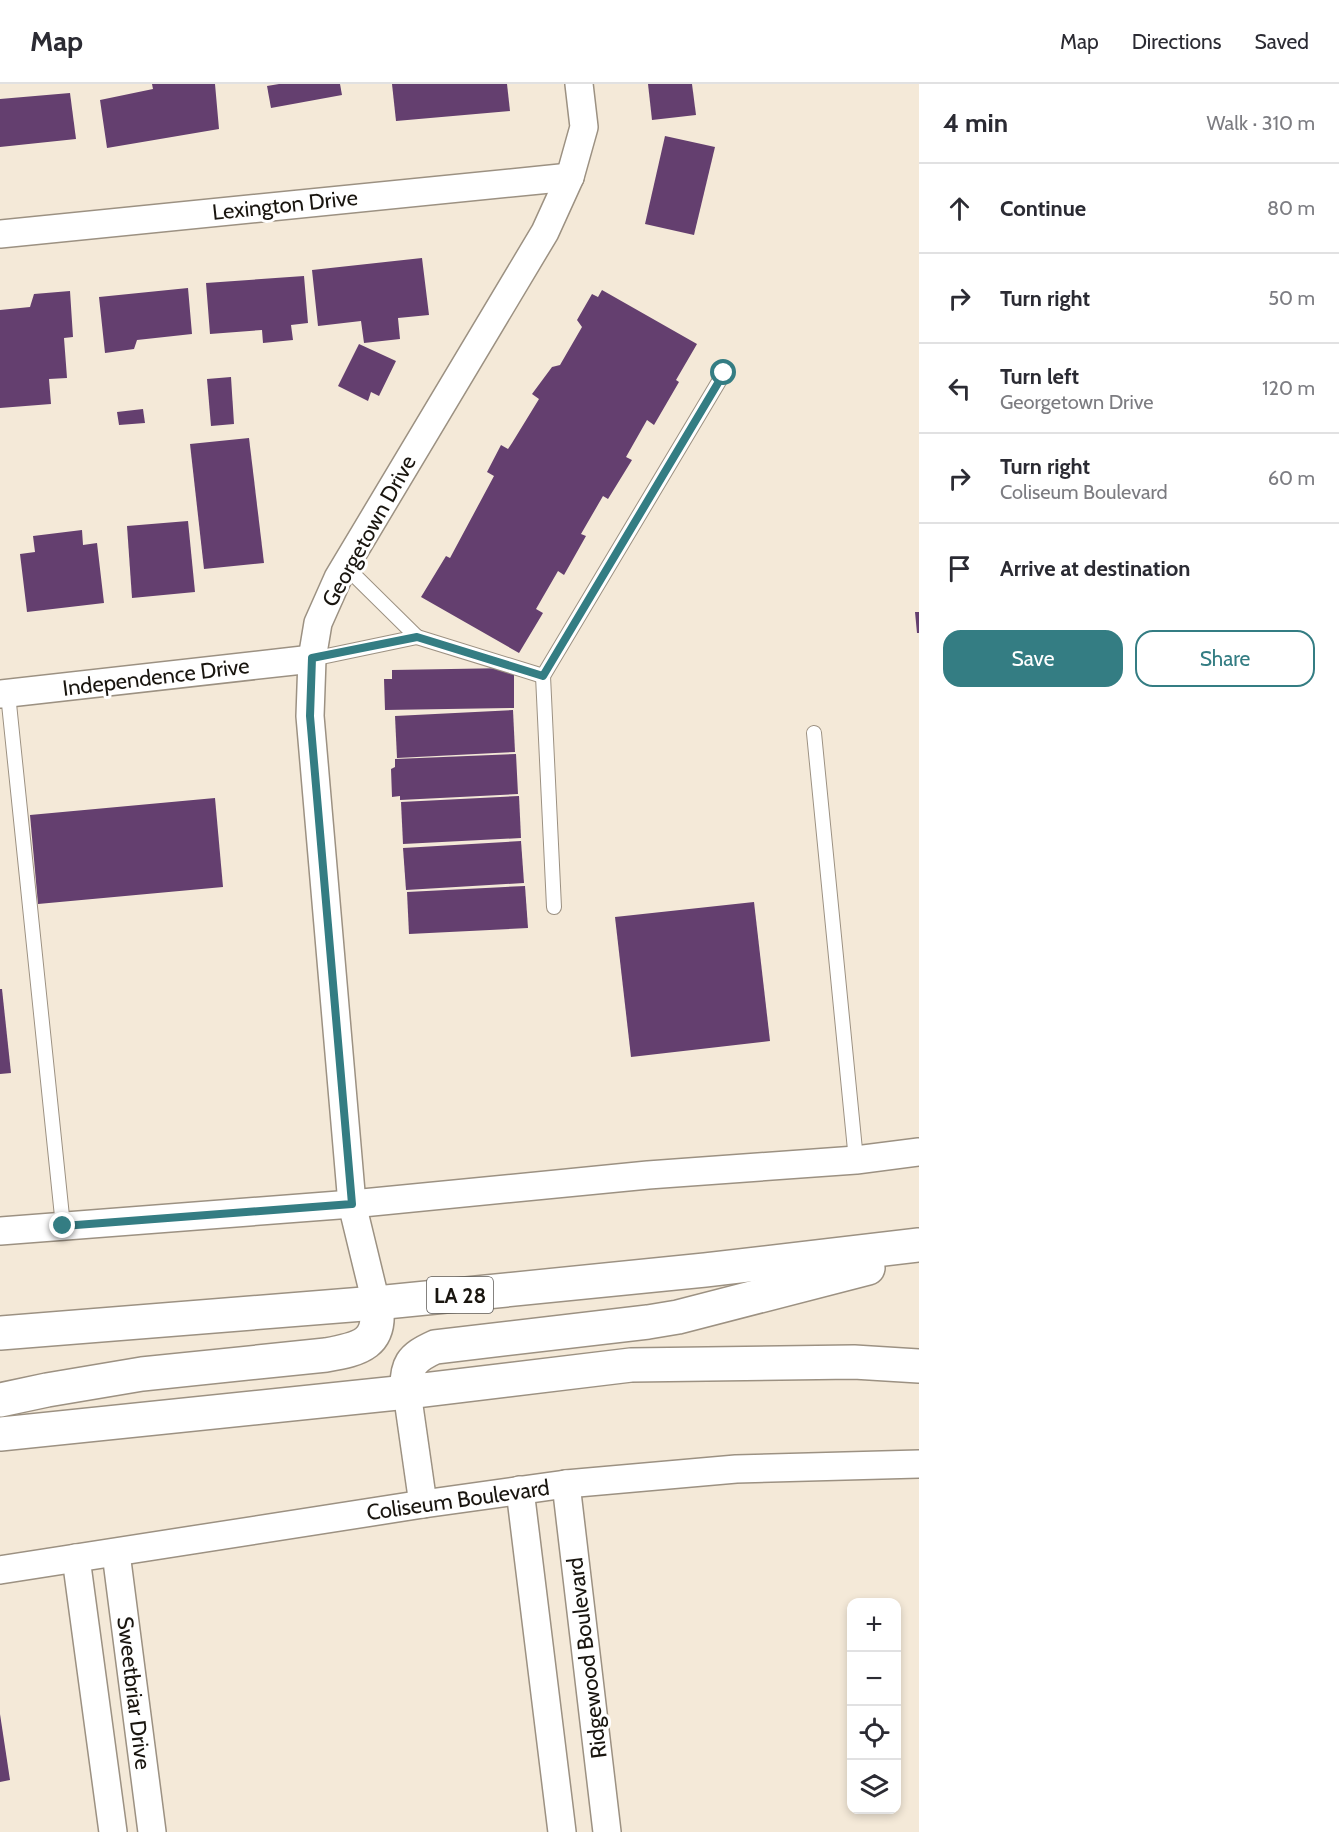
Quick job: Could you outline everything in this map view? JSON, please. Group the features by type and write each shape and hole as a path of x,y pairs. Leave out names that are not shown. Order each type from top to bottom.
{"highway":[{"name":"LA 28","path":"0,1333 376,1303 705,1270 919,1245"},
{"path":"408,1392 406,1376 410,1364 420,1354 435,1347 678,1317 919,1255"},
{"path":"0,1400 142,1374 353,1351 367,1342 376,1332 378,1318 376,1303"},
{"path":"0,1434 408,1392 631,1365 854,1362 919,1366"}],"street":[{"name":"Georgetown Drive","path":"376,1303 352,1204 310,716 312,658 318,623 338,578 545,232 570,177 584,127 579,84"},
{"name":"Lexington Drive","path":"0,234 570,177"},
{"name":"Independence Drive","path":"4,694 312,658"},
{"path":"0,1231 352,1204 648,1175 856,1160 919,1152"},
{"path":"408,1392 423,1503"},
{"name":"Coliseum Boulevard","path":"0,1570 423,1503 566,1484 736,1468 919,1464"},
{"name":"Ridgewood Boulevard","path":"566,1484 607,1832"},
{"name":"Ridgewood Boulevard","path":"520,1490 561,1832"},
{"name":"Sweetbriar Drive","path":"116,1553 152,1832"},
{"name":"Sweetbriar Drive","path":"76,1558 113,1832"}],"lane":[{"path":"554,907 543,676 724,373"},
{"path":"345,566 417,637 543,676"},
{"path":"312,658 417,637"},
{"path":"4,694 63,1226"},
{"path":"814,733 856,1160"}],"building":[{"path":"152,84 215,84 219,129 107,148 100,100 153,89"},
{"path":"340,84 342,95 271,108 267,86"},
{"path":"392,84 507,84 510,111 396,121"},
{"path":"648,84 692,84 696,115 652,120"},
{"path":"70,93 76,139 0,147 0,99"},
{"path":"665,136 715,147 694,235 645,224"},
{"path":"422,258 429,315 398,318 400,339 364,343 361,321 318,326 312,270"},
{"path":"304,276 308,323 291,325 293,340 263,343 262,330 210,334 206,283"},
{"path":"188,288 192,334 137,340 134,349 105,353 99,297"},
{"path":"602,290 697,344 676,380 679,382 654,425 647,420 626,457 632,460 608,499 603,496 581,534 586,536 564,575 558,571 536,609 543,613 519,653 421,597 446,556 450,558 494,476 487,472 501,445 508,449 512,443 539,399 532,394 552,367 560,365 582,327 577,320 592,294 598,297"},
{"path":"70,291 73,337 64,338 67,378 49,379 51,404 0,408 0,310 30,307 34,294"},
{"path":"359,344 396,361 379,396 371,392 368,401 338,386"},
{"path":"231,377 234,424 211,426 207,379"},
{"path":"143,409 145,423 119,425 117,412"},
{"path":"249,438 264,563 204,569 190,444"},
{"path":"188,521 195,592 132,598 127,526"},
{"path":"82,530 83,545 97,543 104,603 27,612 20,554 35,552 33,536"},
{"path":"915,612 919,612 919,633 917,633"},
{"path":"514,668 514,708 385,710 384,679 392,679 392,670"},
{"path":"513,710 515,752 397,758 395,716"},
{"path":"516,754 518,794 400,800 400,796 392,797 391,769 395,767 395,759"},
{"path":"519,796 521,838 403,844 401,802"},
{"path":"215,798 223,887 38,904 30,815"},
{"path":"521,841 524,883 406,890 403,848"},
{"path":"525,886 528,928 409,934 407,892"},
{"path":"754,902 770,1041 631,1057 615,917"},
{"path":"0,989 2,989 11,1073 0,1074"},
{"path":"0,1714 10,1780 0,1782"}],"route":[{"path":"63,1226 352,1204 310,716 312,658 417,637 543,676 724,373"}]}
